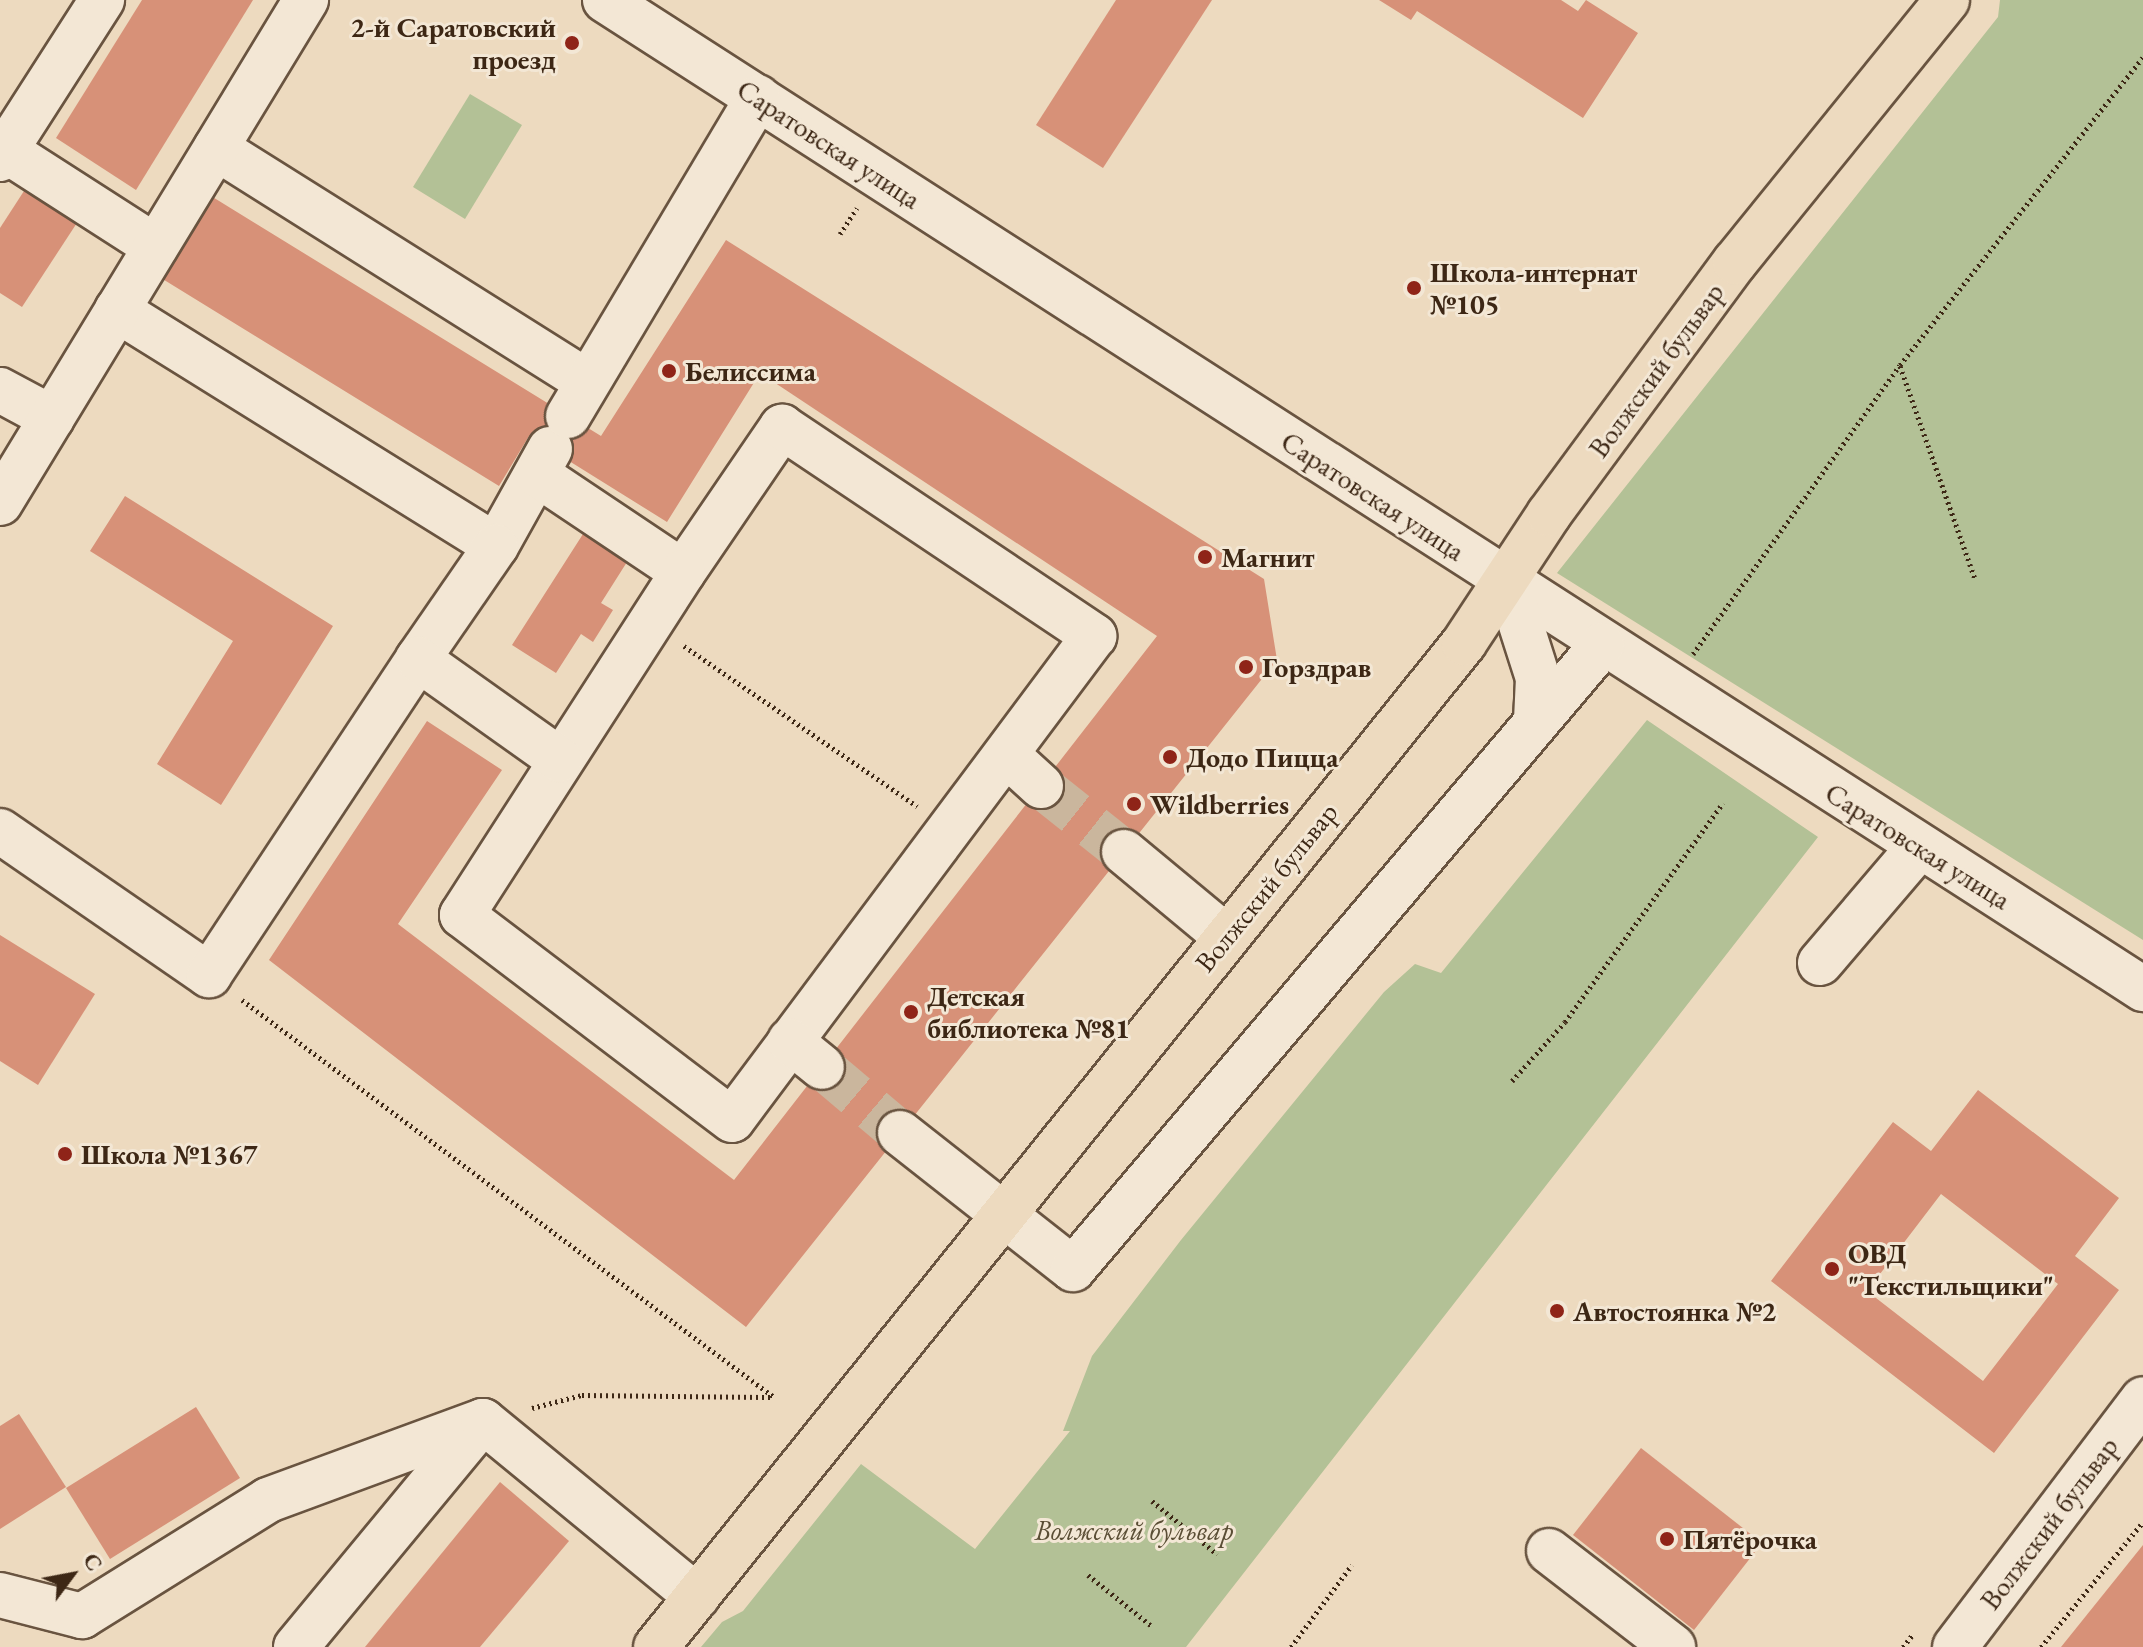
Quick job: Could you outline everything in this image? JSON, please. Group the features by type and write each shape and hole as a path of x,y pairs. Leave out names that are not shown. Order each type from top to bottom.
{"main road":[{"name":"Волжский бульвар","path":"656,1647 1002,1218 1507,581 1735,262 1947,0"}],"street":[{"path":"102,0 3,154 156,247"},
{"path":"0,503 306,0"},
{"name":"Саратовская улица","path":"605,0 1602,645 2143,989"},
{"path":"0,831 209,975 496,546 758,97"},
{"path":"216,148 561,430 683,572"},
{"path":"117,310 496,546"},
{"path":"0,390 52,418"},
{"path":"782,427 1094,636 951,830 806,1054 732,1120 462,915 651,623 782,427"},
{"path":"1507,581 1538,678 1536,720"},
{"path":"900,1133 1002,1218 1073,1269 1602,645"},
{"path":"418,659 560,760"},
{"path":"1007,755 1041,786"},
{"path":"1820,963 1919,847"},
{"path":"1124,852 1225,936"},
{"name":"Волжский бульвар","path":"1955,1647 2143,1399"},
{"path":"0,1595 82,1616 268,1500 483,1421"},
{"path":"483,1421 697,1597"},
{"path":"296,1647 483,1421"},
{"path":"1549,1551 1673,1647"}],"path":[{"path":"1688,661 1900,365 2142,58"},
{"path":"1900,365 1975,579"},
{"path":"651,623 951,830"},
{"path":"1512,1081 1565,1022 1723,803"},
{"path":"209,975 774,1397 582,1395 483,1421"},
{"path":"1152,1501 1217,1554"},
{"path":"2041,1647 2143,1522"},
{"path":"1291,1647 1352,1565"},
{"path":"1088,1575 1153,1627"}],"green space":[{"path":"2000,0 2143,0 2143,940 1557,573 1998,17"},
{"path":"470,94 522,125 465,219 413,187"},
{"name":"Волжский бульвар","path":"1647,720 1818,837 1186,1647 701,1647 722,1622 743,1611 861,1464 975,1549 1070,1431 1063,1431 1092,1356 1181,1240 1384,992 1415,964 1441,973"}],"building":[{"path":"142,0 253,0 136,190 56,138"},
{"path":"1116,0 1212,0 1103,168 1036,125"},
{"path":"1379,0 1561,0 1578,11 1586,0 1638,33 1583,118 1417,11 1411,20"},
{"path":"35,174 88,206 22,307 0,293 0,228"},
{"path":"211,196 601,436 726,240 1264,579 1277,660 746,1327 269,960 427,721 502,770 398,924 734,1180 1157,636 760,373 667,522 529,436 499,486 161,278"},
{"path":"125,496 333,626 221,805 157,764 233,641 90,551"},
{"path":"583,534 627,562 601,603 613,610 593,642 581,634 556,673 512,645"},
{"path":"0,935 95,994 38,1085 0,1061"},
{"name":"ОВД \"Текстильщики\"","path":"1978,1090 2119,1198 2075,1256 2119,1290 1994,1453 1771,1281 1893,1122 1931,1151","holes":["1941,1194 2058,1284 1983,1381 1867,1291"]},
{"path":"196,1407 240,1478 110,1559 66,1488"},
{"path":"19,1414 66,1487 0,1529 0,1426"},
{"name":"Пятёрочка","path":"1641,1448 1762,1543 1694,1630 1573,1535"},
{"path":"500,1482 569,1541 480,1647 365,1647"},
{"path":"2143,1545 2143,1647 2061,1647"}],"tunnel":[{"path":"1041,786 1124,852"},
{"path":"822,1067 900,1133"}],"place":[{"name":"2-й Саратовский проезд","path":"572,43"},
{"name":"Школа-интернат №105","path":"1414,288"},
{"name":"Белиссима","path":"669,371"},
{"name":"Магнит","path":"1205,557"},
{"name":"Горздрав","path":"1246,667"},
{"name":"Додо Пицца","path":"1170,757"},
{"name":"Wildberries","path":"1134,804"},
{"name":"Детская библиотека №81","path":"911,1012"},
{"name":"Школа №1367","path":"65,1154"},
{"name":"ОВД \"Текстильщики\"","path":"1832,1269"},
{"name":"Автостоянка №2","path":"1557,1311"},
{"name":"Пятёрочка","path":"1667,1539"}]}
